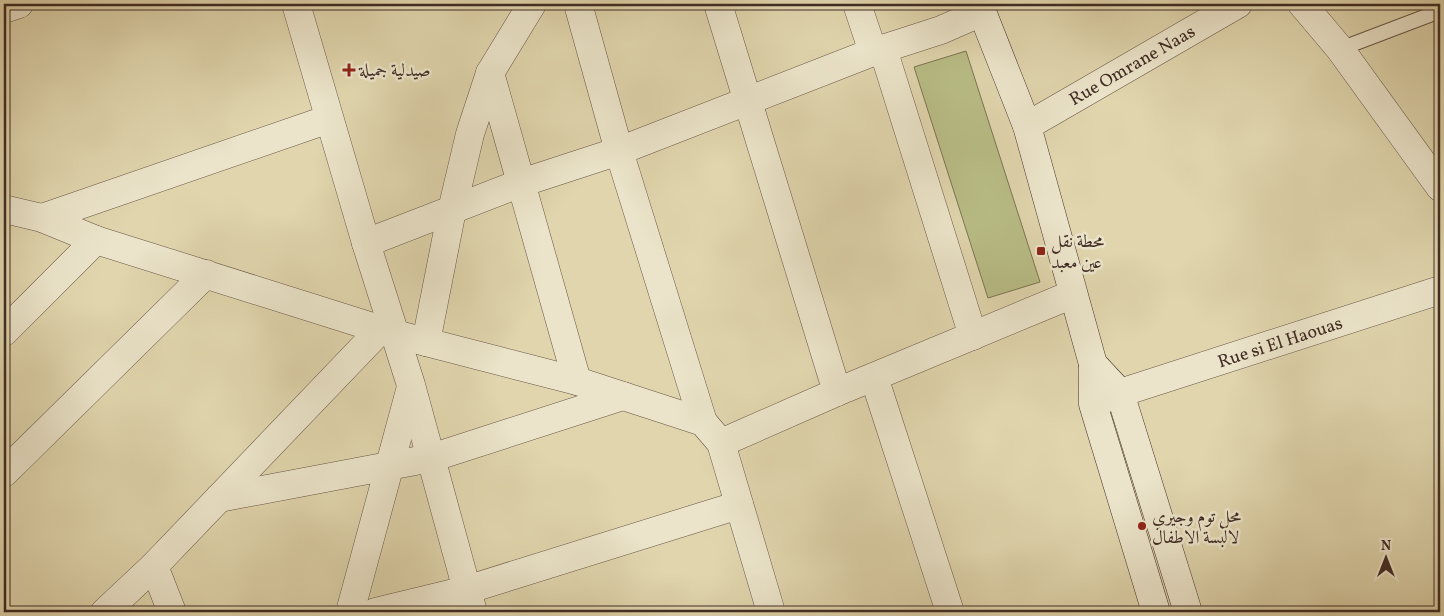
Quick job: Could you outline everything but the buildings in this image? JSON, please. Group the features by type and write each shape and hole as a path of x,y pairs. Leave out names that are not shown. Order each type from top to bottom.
{"street":[{"path":"4,8 19,4"},
{"path":"296,4 366,243 387,332 411,386 469,601"},
{"path":"426,342 452,210 470,134 490,73 532,4"},
{"path":"578,4 619,151 703,422 720,443 771,612"},
{"path":"718,4 837,392"},
{"path":"857,4 878,50 973,336"},
{"name":"Rue Omrane Naas","path":"1027,126 1238,4"},
{"path":"1302,4 1340,49 1440,187"},
{"path":"366,243 521,183 619,151 878,50 940,30 981,8 1027,126 1092,364 1093,404 1156,612"},
{"path":"490,73 577,381"},
{"path":"42,218 329,119"},
{"path":"6,212 42,218 96,240 387,332 577,381 703,422"},
{"path":"4,332 96,240"},
{"path":"4,473 206,274"},
{"name":"Rue si El Haouas","path":"1093,404 1120,393 1440,290"},
{"path":"720,443 874,376 1073,294"},
{"path":"105,612 154,566 219,498 387,332"},
{"path":"1092,364 1120,393 1188,612"},
{"path":"874,376 950,612"},
{"path":"350,612 411,386"},
{"path":"219,498 431,458 623,396"},
{"path":"375,612 469,601 739,505"},
{"path":"154,566 172,612"}],"lane":[{"path":"1340,49 1440,11"}],"green space":[{"path":"966,51 1040,282 988,298 914,67"}],"place":[{"name":"صيدلية جميلة","path":"349,70"},
{"name":"محطة نقل عين معبد","path":"1041,251"},
{"name":"محل توم وجيري لالبسة الاطفال","path":"1142,526"}]}
